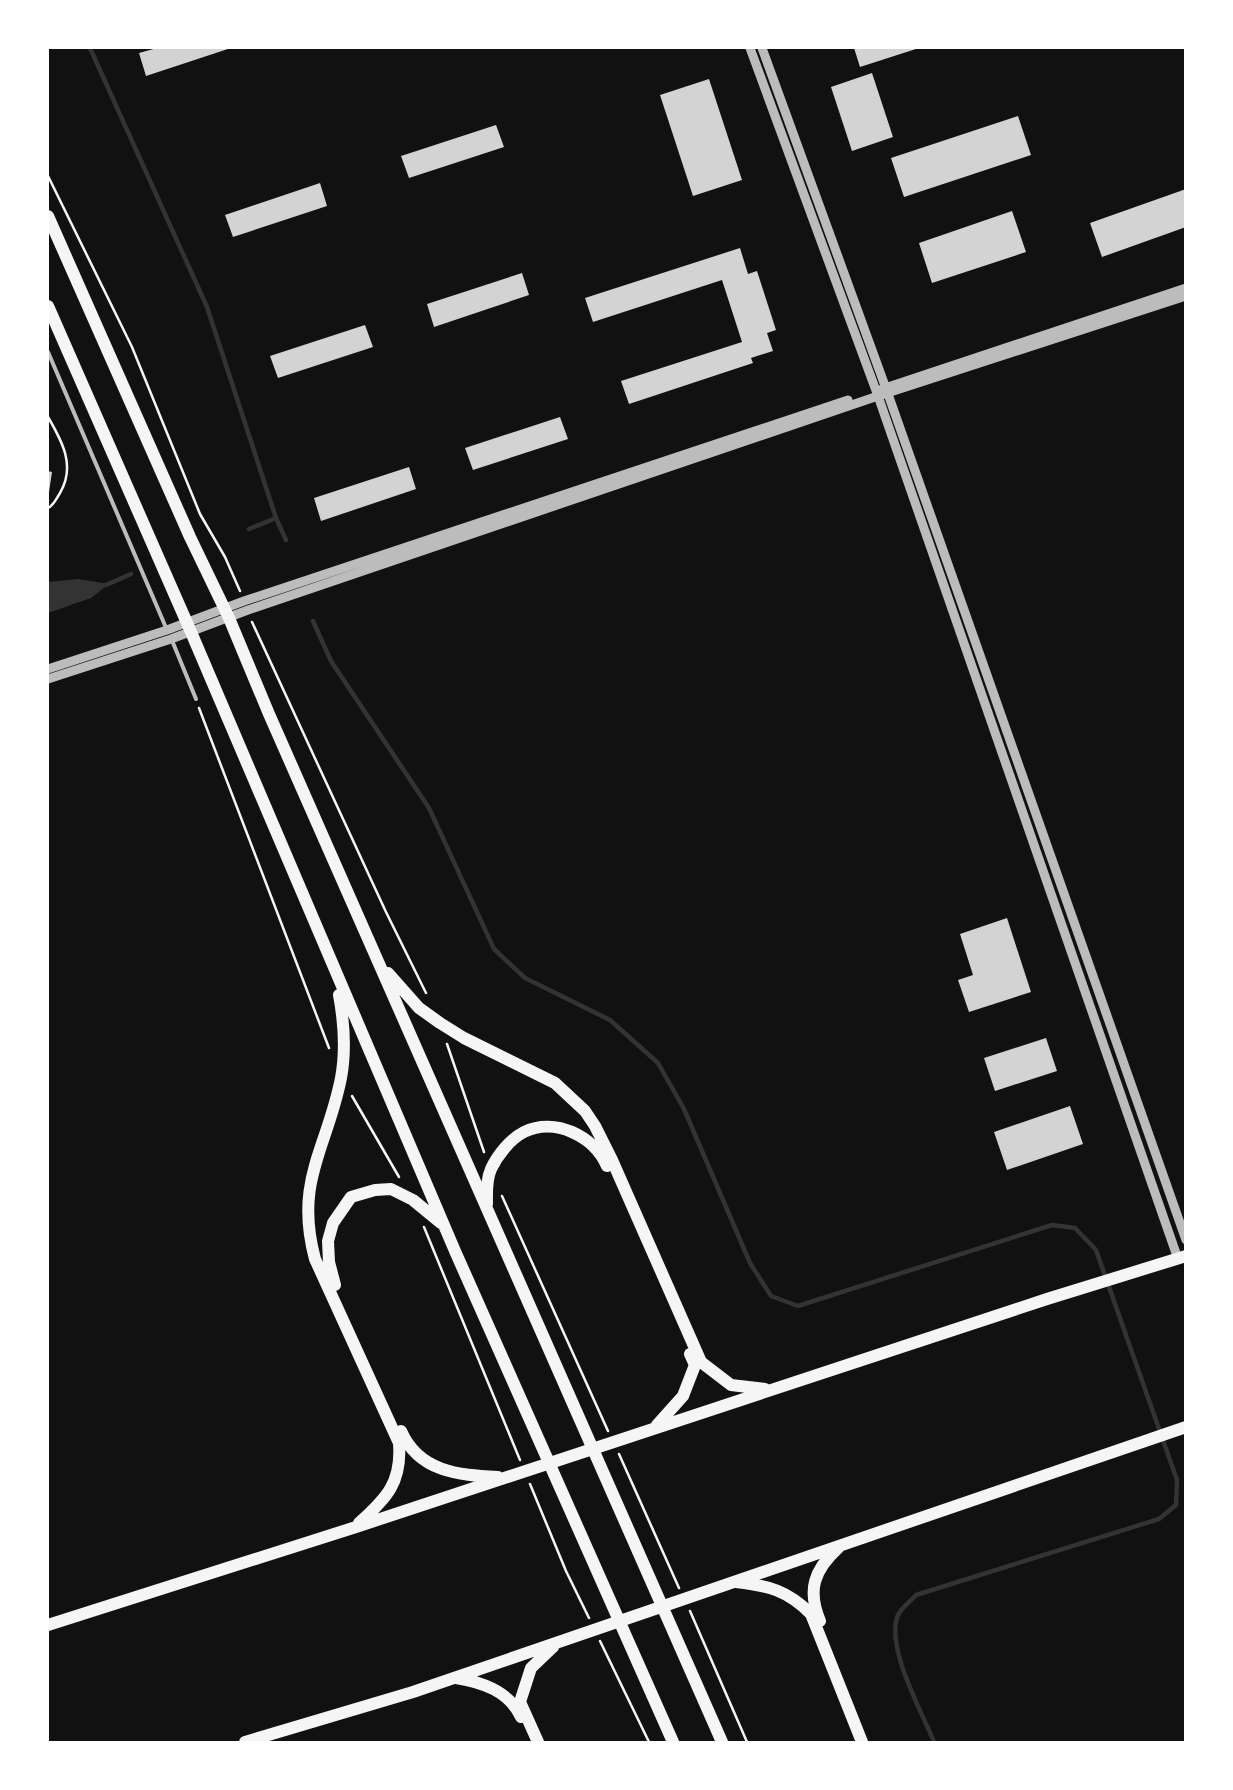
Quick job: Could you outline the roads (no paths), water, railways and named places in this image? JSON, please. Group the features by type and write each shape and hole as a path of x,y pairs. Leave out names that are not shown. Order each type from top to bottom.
{"main road":[{"path":"48,216 190,537 226,613 268,714 722,1742"},
{"path":"48,306 189,627 444,1226 673,1742"},
{"path":"377,959 418,1008 464,1038 555,1083 585,1111 596,1126 612,1160 701,1362 731,1385 771,1389"},
{"path":"336,975 344,1040 341,1078 311,1174 308,1196 310,1238 315,1259 400,1443 401,1462 396,1479 386,1497 356,1527"},
{"path":"487,1209 490,1170 510,1142 524,1132 558,1127 575,1132 592,1144 605,1160 695,1365 683,1396 653,1428"},
{"path":"444,1226 413,1200 391,1189 375,1190 350,1197 332,1223 328,1241 329,1262 334,1283 405,1441 421,1459 441,1470 462,1475 505,1477"},
{"path":"48,1625 356,1527 771,1389 1182,1257"},
{"path":"244,1742 453,1678 1186,1427"},
{"path":"841,1544 823,1562 813,1591 816,1612 869,1742"},
{"path":"733,1581 781,1590 798,1601 811,1614 862,1742"},
{"path":"538,1742 520,1702 531,1668 542,1655 563,1640"},
{"path":"453,1678 491,1686 516,1707 532,1742"}],"street":[{"path":"750,48 882,392 1186,1240"},
{"path":"762,48 1182,1257"},
{"path":"48,670 167,630 189,627 226,613 248,610 1186,288"},
{"path":"226,613 244,601 882,392 1186,296"},
{"path":"48,679 171,639 189,627"}],"lane":[{"path":"48,352 196,699"}],"waterway":[{"path":"90,48 207,307 276,518 286,540"},
{"path":"249,529 276,518"},
{"path":"106,585 131,574"},
{"path":"313,621 331,661 429,808 494,949 525,978 610,1020 658,1063 684,1109 750,1263 771,1296 798,1306 1052,1225 1075,1228 1096,1250 1177,1480 1176,1505 1159,1519 916,1595 899,1612 895,1628 896,1644 907,1679 934,1742"}]}
